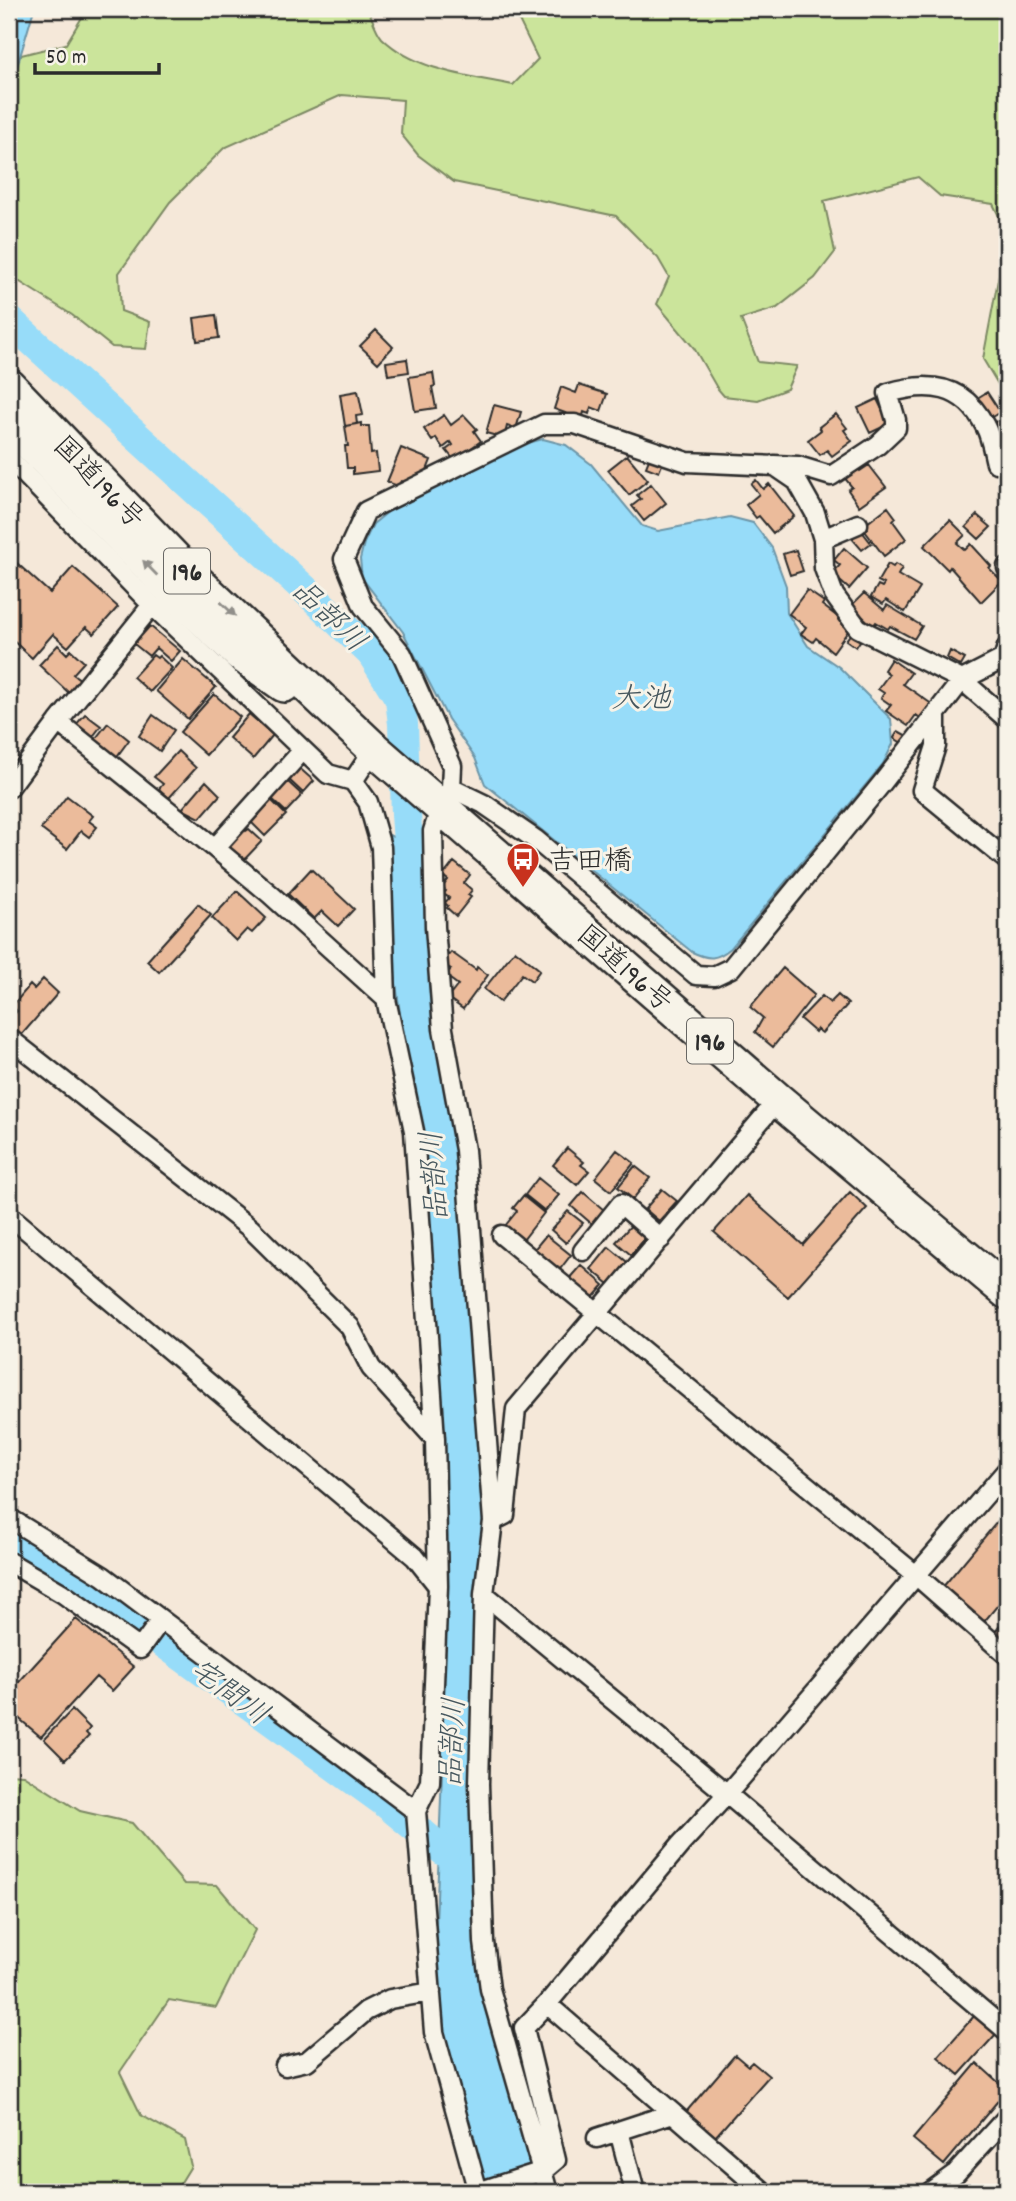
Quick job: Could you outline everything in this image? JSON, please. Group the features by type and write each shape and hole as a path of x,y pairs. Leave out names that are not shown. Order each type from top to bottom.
{"highway":[{"name":"国道196号","path":"9,386 195,580 379,753"},
{"name":"国道196号","path":"9,422 175,593 240,654 436,793 778,1100 1007,1292"}],"street":[{"path":"548,2192 538,2173 490,1989 484,1942 479,1784 484,1594 493,1521 466,1150 443,1029 435,927 433,831 436,793 452,766 402,654 363,606 344,559 366,511 544,424 575,424 687,462 798,466 831,475 878,445 896,428 888,393 912,386 952,391 967,400 985,426 996,463"},
{"path":"9,458 152,605 328,774 353,781 368,802 381,847 386,999 414,1131 435,1439 438,1586 429,1782 416,1811 435,2032 476,2190 538,2173 556,2160 524,2028 1007,1470"},
{"path":"759,465 775,466 797,481 815,513 823,539 824,568 834,595 858,628 962,680 1007,719"},
{"path":"823,539 858,524"},
{"path":"9,788 152,605"},
{"path":"436,793 484,804 536,840 696,975 714,976 731,968 883,782 962,680 1003,659 1007,647"},
{"path":"936,714 936,746 922,790 1007,860"},
{"path":"58,722 215,848 386,999"},
{"path":"215,848 303,750"},
{"path":"353,781 379,753"},
{"path":"9,1038 250,1228 350,1327 371,1368 435,1439"},
{"path":"493,1521 505,1515 516,1409 778,1100"},
{"path":"583,1251 621,1204 661,1239"},
{"path":"9,1215 415,1557 438,1586"},
{"path":"502,1235 917,1576 1007,1655"},
{"path":"9,1518 103,1576 416,1811"},
{"path":"9,1562 62,1594 140,1649 161,1620"},
{"path":"484,1594 727,1794 1007,2031"},
{"path":"285,2066 307,2061 366,2011 390,1999 431,1992"},
{"path":"547,2004 764,2192"},
{"path":"597,2138 673,2113"},
{"path":"930,2192 956,2173 1007,2117"},
{"path":"619,2131 635,2192"}],"green space":[{"path":"87,9 368,9 382,38 411,58 461,75 513,85 538,59 516,14 506,9 1007,9 1007,232 993,204 940,196 918,177 824,201 835,252 815,278 777,308 741,319 758,362 797,366 787,389 758,400 724,396 694,348 657,304 669,277 658,258 616,216 454,182 418,155 401,134 403,100 342,95 224,148 170,202 119,273 121,311 150,322 146,349 112,347 72,315 9,275 9,58 66,44"},
{"path":"1007,232 1007,390 1001,389 983,359"},
{"path":"9,1774 23,1775 80,1811 132,1823 184,1884 217,1885 255,1930 216,2008 169,2000 120,2072 141,2115 185,2140 191,2166 175,2192 9,2192"}],"water":[{"path":"9,9 34,9 9,94"},
{"name":"大池","path":"543,439 566,445 591,464 642,526 658,531 730,517 753,523 772,548 786,586 787,613 808,646 839,667 891,719 893,744 883,764 731,948 717,957 692,952 485,784 475,758 448,719 403,632 362,578 360,559 364,543 373,524 389,511 524,444"},
{"path":"389,835 426,853 460,1160 482,1439 483,1542 477,1781 502,2059 537,2192 487,2192 441,2030 436,1924 442,1772 440,1673 408,1075 394,968"}],"building":[{"path":"216,315 219,338 197,341 194,318"},
{"path":"376,330 393,347 378,363 360,346"},
{"path":"407,359 409,372 388,375 386,362"},
{"path":"433,373 435,386 432,387 436,408 415,411 409,377"},
{"path":"579,385 607,394 601,411 591,407 589,414 584,412 582,419 554,409 561,387 576,393"},
{"path":"358,391 363,415 356,416 357,424 345,426 340,394"},
{"path":"987,392 1000,412 987,420 974,400"},
{"path":"877,399 889,424 870,433 858,408"},
{"path":"494,405 521,412 516,429 507,426 504,438 486,433"},
{"path":"836,414 847,428 844,430 852,441 832,456 827,450 820,455 808,440"},
{"path":"444,415 451,425 464,415 477,429 474,431 481,441 454,460 446,450 453,445 451,442 443,448 436,438 432,441 424,429"},
{"path":"1001,421 1003,432 992,434 991,422"},
{"path":"361,423 361,426 369,426 371,454 376,453 378,471 353,474 353,468 347,468 345,426"},
{"path":"401,448 431,460 423,480 414,477 411,485 401,481 398,486 387,482"},
{"path":"627,455 648,480 629,495 608,470"},
{"path":"650,457 663,462 659,472 646,467"},
{"path":"869,465 886,487 859,506 848,490 852,487 843,476 856,467 860,471"},
{"path":"756,480 763,489 769,484 794,516 773,533 746,505 759,494 751,484"},
{"path":"651,484 666,503 644,521 632,506 641,499 637,495"},
{"path":"888,507 896,518 893,521 906,539 884,556 862,527"},
{"path":"977,515 991,527 979,539 966,527"},
{"path":"950,520 965,535 957,543 965,550 971,544 1002,581 981,602 950,567 948,570 924,546"},
{"path":"861,530 871,543 862,550 849,535"},
{"path":"844,548 867,568 849,589 832,574 840,565 834,560"},
{"path":"796,550 803,571 790,575 783,554"},
{"path":"9,556 50,593 73,567 118,607 94,634 86,627 68,647 53,634 32,658 9,637"},
{"path":"888,564 902,568 898,575 920,588 905,612 886,600 883,604 871,597 878,585 882,587 884,584 878,581"},
{"path":"807,590 851,627 833,652 816,638 813,642 801,634 806,627 789,614"},
{"path":"864,593 884,610 887,605 922,626 914,639 890,626 888,629 876,622 873,626 851,606"},
{"path":"150,626 180,651 171,661 156,648 149,656 134,644"},
{"path":"855,628 864,635 856,647 846,640"},
{"path":"58,645 67,654 71,650 84,662 73,674 81,680 69,693 39,665"},
{"path":"950,651 965,659 961,666 947,658"},
{"path":"153,655 157,658 159,656 172,668 150,692 133,677"},
{"path":"183,659 216,687 188,719 156,691"},
{"path":"891,659 911,673 903,684 933,705 923,720 916,715 908,726 886,711 891,705 881,698 884,693 878,689 889,674 884,670"},
{"path":"214,694 240,717 206,755 180,732"},
{"path":"85,714 101,726 91,739 75,726"},
{"path":"249,714 273,735 253,759 229,738"},
{"path":"153,715 174,730 160,751 139,736"},
{"path":"108,723 129,740 115,759 93,742"},
{"path":"898,731 909,737 905,745 894,738"},
{"path":"178,751 196,768 169,798 159,789 163,784 154,777"},
{"path":"296,765 314,781 303,793 286,777"},
{"path":"286,780 302,795 286,812 270,797"},
{"path":"206,781 220,795 200,818 182,809"},
{"path":"67,796 93,816 89,821 97,827 89,837 81,831 67,849 41,829"},
{"path":"268,797 286,815 265,836 251,822 261,811 257,807"},
{"path":"241,827 246,831 249,829 262,841 241,863 223,846"},
{"path":"454,862 470,875 464,883 472,890 468,895 471,897 456,916 447,908 445,903 449,898 442,888 448,880 443,876"},
{"path":"311,869 354,909 338,926 322,911 314,919 288,894"},
{"path":"237,891 266,918 252,933 247,929 236,941 212,918"},
{"path":"198,904 211,915 159,972 147,961"},
{"path":"515,950 540,970 532,981 522,974 500,1002 484,989"},
{"path":"451,952 488,975 463,1009 448,998 458,985 446,976 451,969 442,963"},
{"path":"783,968 814,995 773,1047 755,1032 763,1018 750,1007"},
{"path":"43,979 58,993 18,1039 9,1031 9,1020 17,1011 12,1006 30,985 34,989"},
{"path":"838,995 848,1004 822,1033 817,1029 815,1032 800,1019 822,996 830,1003"},
{"path":"567,1148 584,1162 581,1165 589,1171 577,1185 553,1165"},
{"path":"617,1150 634,1163 611,1191 595,1178"},
{"path":"635,1166 650,1178 633,1199 618,1187"},
{"path":"538,1178 559,1195 545,1211 525,1195"},
{"path":"662,1189 677,1201 659,1221 645,1209"},
{"path":"583,1192 604,1210 592,1224 571,1206"},
{"path":"850,1192 867,1208 788,1297 714,1232 747,1195 803,1245"},
{"path":"523,1196 544,1213 523,1240 505,1226 517,1211 513,1208"},
{"path":"568,1211 583,1223 566,1243 551,1230"},
{"path":"633,1223 648,1235 631,1255 616,1242"},
{"path":"546,1235 571,1255 557,1273 532,1252"},
{"path":"609,1247 627,1262 609,1284 591,1269"},
{"path":"581,1265 604,1285 590,1301 567,1281"},
{"path":"1007,1510 1007,1594 983,1623 942,1588"},
{"path":"1007,1617 1007,1644 994,1633"},
{"path":"76,1619 134,1667 112,1691 96,1677 41,1737 9,1710 9,1693"},
{"path":"72,1710 90,1728 86,1733 89,1736 65,1760 44,1739"},
{"path":"975,2015 996,2034 959,2075 938,2057"},
{"path":"735,2055 748,2066 752,2062 769,2076 715,2137 686,2112"},
{"path":"977,2063 1007,2090 944,2165 913,2139"}],"waterway":[{"name":"品部川","path":"9,320 372,654 400,699 411,885"},
{"name":"宅間川","path":"9,1541 115,1608 383,1801 445,1852"}],"place":[{"name":"吉田橋","path":"523,889"}]}
